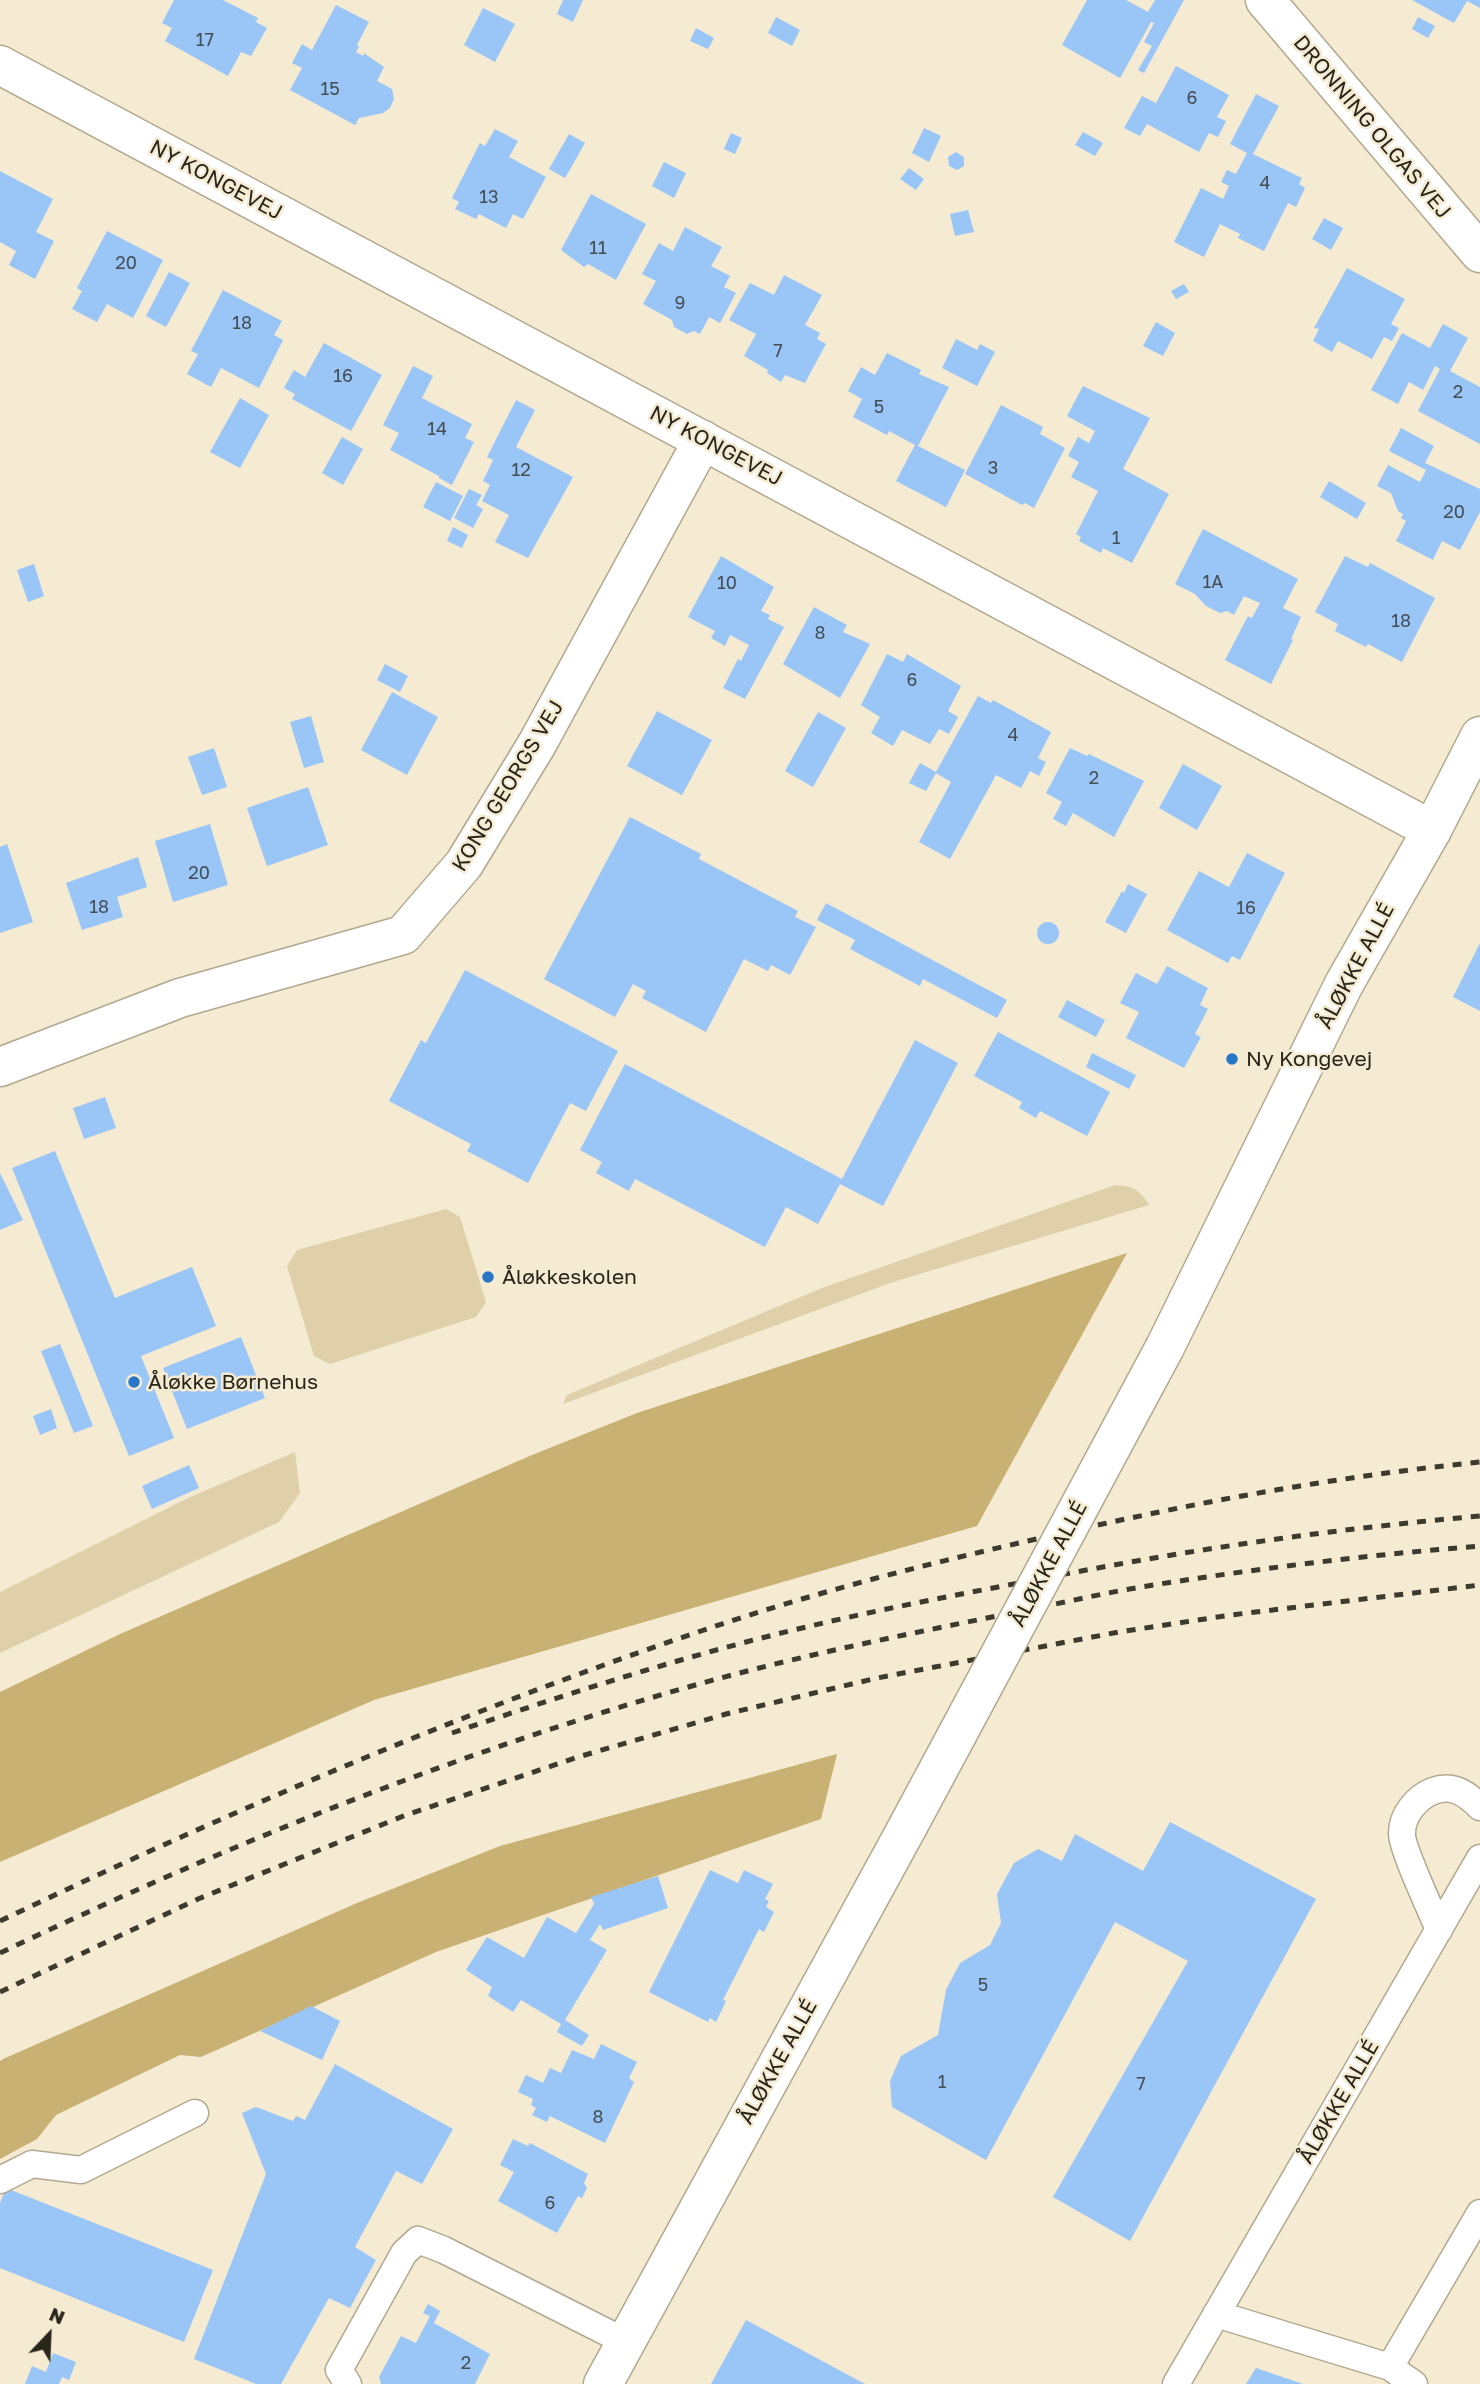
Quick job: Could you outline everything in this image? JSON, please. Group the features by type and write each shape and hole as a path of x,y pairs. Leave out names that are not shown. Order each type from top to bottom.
{"street":[{"name":"DRONNING OLGAS VEJ","path":"1265,0 1480,253"},
{"name":"NY KONGEVEJ","path":"0,65 1432,830"},
{"name":"KONG GEORGS VEJ","path":"0,1067 180,998 403,935 464,864 491,821 537,744 703,440"},
{"name":"ÅLØKKE ALLÉ","path":"603,2384 1166,1347 1344,984 1432,830 1480,736"}],"lane":[{"path":"1439,1930 1402,1833 1409,1809 1426,1794 1445,1787 1466,1793 1480,1807"},
{"name":"ÅLØKKE ALLÉ","path":"1176,2384 1480,1858"},
{"path":"0,2180 32,2164 81,2170 195,2113"},
{"path":"1390,2367 1480,2213"},
{"path":"348,2384 338,2370 404,2253 418,2240 444,2250 626,2342"},
{"path":"1216,2314 1390,2367 1414,2384"}],"shaded area":[{"path":"1115,1185 1135,1190 1149,1205 893,1282 563,1404 567,1395 822,1288"},
{"path":"446,1209 460,1217 486,1302 476,1317 330,1364 314,1356 287,1266 297,1250"},
{"path":"1127,1253 977,1526 374,1700 0,1862 0,1692 120,1634 532,1455 637,1413"},
{"path":"295,1452 300,1493 279,1522 0,1653 0,1592 188,1498"},
{"path":"837,1754 821,1819 436,1952 201,2057 180,2055 56,2115 37,2139 0,2159 0,2061 3,2059 357,1903 500,1846"}],"building":[{"path":"174,0 223,0 258,18 256,22 267,28 251,56 241,52 228,76 165,41 172,28 162,23"},
{"path":"563,0 583,0 573,22 557,14"},
{"path":"1087,0 1126,0 1148,12 1155,0 1184,0 1144,73 1138,70 1152,46 1144,42 1154,23 1151,22 1120,78 1062,45"},
{"path":"1412,0 1480,0 1480,8 1467,1 1454,23"},
{"path":"336,5 369,22 356,52 363,56 364,53 384,67 377,81 392,89 394,99 390,108 383,113 359,118 355,125 290,90 302,68 292,63 302,44 312,50"},
{"path":"483,8 515,24 495,62 464,45"},
{"path":"776,17 800,30 792,46 768,33"},
{"path":"1418,17 1435,26 1428,38 1412,29"},
{"path":"696,28 714,38 708,49 690,41"},
{"path":"1176,66 1229,95 1217,117 1226,121 1218,137 1209,133 1199,152 1147,124 1140,136 1124,128 1142,96 1156,103"},
{"path":"1256,94 1279,106 1253,154 1302,178 1299,184 1305,188 1296,207 1288,203 1264,251 1238,238 1240,234 1220,224 1204,257 1174,242 1201,188 1223,199 1229,186 1221,182 1227,170 1236,174 1247,153 1230,144"},
{"path":"924,128 941,136 929,162 912,153"},
{"path":"495,129 518,141 509,157 546,177 523,219 513,214 506,228 479,214 476,219 455,209 459,202 452,198 480,143 485,146"},
{"path":"1083,132 1103,143 1095,156 1075,145"},
{"path":"731,133 742,138 735,154 724,149"},
{"path":"569,134 585,143 565,178 549,169"},
{"path":"956,152 964,157 964,166 957,170 949,166 948,157"},
{"path":"664,162 686,173 674,198 652,186"},
{"path":"909,168 924,179 916,190 900,179"},
{"path":"0,171 53,199 36,232 54,241 35,279 9,265 16,251 0,242"},
{"path":"591,194 646,224 616,280 588,264 584,267 561,250"},
{"path":"968,210 974,232 955,236 950,214"},
{"path":"1324,218 1343,228 1331,250 1312,239"},
{"path":"685,227 722,247 711,266 730,276 724,287 736,293 720,323 709,317 700,334 694,331 687,334 674,327 672,320 643,304 656,281 642,274 659,243 673,251"},
{"path":"107,231 163,260 133,318 107,304 97,322 72,309 82,291 77,288"},
{"path":"1347,268 1405,299 1391,324 1399,328 1392,341 1384,337 1372,359 1338,341 1332,352 1313,341 1319,329 1314,328"},
{"path":"169,272 190,283 166,327 146,316"},
{"path":"784,275 822,295 805,325 820,333 817,339 826,344 805,383 785,375 781,382 767,373 768,370 744,356 756,334 729,320 750,283 774,295"},
{"path":"1184,284 1189,292 1176,299 1171,291"},
{"path":"223,290 282,321 274,335 283,340 259,388 221,368 211,387 187,374 198,354 191,351"},
{"path":"1156,322 1175,333 1163,356 1143,346"},
{"path":"1443,324 1468,338 1450,371 1480,387 1480,444 1418,411 1440,369 1435,366 1423,390 1409,382 1398,404 1371,390 1402,333 1430,348"},
{"path":"956,339 977,350 980,344 995,352 977,386 942,368"},
{"path":"324,343 382,375 351,431 292,399 295,394 284,388 294,370 305,377"},
{"path":"887,353 921,370 919,374 949,387 918,446 965,470 946,507 896,481 915,445 889,431 887,435 853,417 862,399 848,391 861,367 875,375"},
{"path":"413,366 433,376 422,398 472,424 465,438 474,442 452,485 390,450 399,433 383,425"},
{"path":"1083,386 1150,418 1123,469 1169,494 1132,563 1103,548 1101,553 1079,541 1081,537 1076,534 1098,491 1071,477 1079,462 1068,456 1078,437 1089,443 1095,431 1067,416"},
{"path":"240,398 269,415 240,468 210,452"},
{"path":"516,400 535,410 516,447 573,477 528,558 495,542 509,515 482,501 490,485 483,481 493,460 487,457"},
{"path":"1001,405 1043,427 1040,434 1065,448 1034,508 1025,503 1022,505 965,474"},
{"path":"1401,428 1434,446 1425,463 1480,489 1480,512 1460,550 1442,541 1433,560 1396,541 1406,521 1401,518 1403,514 1398,511 1391,493 1377,486 1388,465 1420,482 1426,470 1389,451"},
{"path":"342,437 363,449 343,485 322,473"},
{"path":"1329,481 1366,503 1357,519 1320,497"},
{"path":"436,482 463,496 450,521 423,507"},
{"path":"469,489 482,495 476,505 483,509 473,528 454,518"},
{"path":"453,527 468,535 462,548 447,541"},
{"path":"1203,529 1298,579 1283,608 1301,617 1271,684 1225,660 1248,616 1252,618 1260,603 1244,596 1234,615 1227,611 1220,613 1206,606 1195,594 1175,584"},
{"path":"721,556 774,587 761,611 770,615 768,619 784,627 745,699 723,688 738,659 741,661 749,645 730,635 725,646 711,638 715,631 688,617"},
{"path":"1345,556 1368,567 1370,563 1435,598 1402,662 1335,631 1338,624 1315,612"},
{"path":"34,564 44,596 28,602 17,570"},
{"path":"814,607 847,625 843,632 870,644 840,698 783,664"},
{"path":"887,654 903,662 907,654 961,686 948,711 958,717 949,734 939,729 930,744 902,730 893,746 871,733 880,717 861,705"},
{"path":"385,664 408,676 400,692 377,680"},
{"path":"392,692 438,717 407,775 361,750"},
{"path":"978,696 991,703 993,700 1051,732 1038,758 1046,762 1039,776 1030,771 1021,788 996,775 950,859 919,842 951,782 936,773 926,791 909,783 920,763 936,772"},
{"path":"657,711 712,740 682,795 627,766"},
{"path":"818,712 846,728 813,787 785,771"},
{"path":"311,716 324,762 304,768 290,722"},
{"path":"214,748 227,787 202,795 188,757"},
{"path":"1070,748 1087,756 1089,754 1144,781 1114,837 1073,813 1066,826 1053,819 1062,802 1046,793"},
{"path":"1183,764 1222,786 1197,830 1159,808"},
{"path":"308,787 328,845 267,866 247,808"},
{"path":"630,817 701,854 699,859 798,911 795,917 816,927 790,975 771,965 768,971 744,959 706,1032 642,998 646,991 633,984 615,1017 544,979"},
{"path":"210,824 228,885 173,902 155,841"},
{"path":"7,844 33,922 0,933 0,847"},
{"path":"1247,853 1285,873 1240,960 1232,956 1228,963 1167,930 1199,871 1229,887"},
{"path":"138,857 147,887 117,897 123,917 82,930 66,883"},
{"path":"1128,884 1147,894 1126,933 1105,922"},
{"path":"826,903 1007,1000 997,1018 923,979 920,986 850,949 855,940 817,920"},
{"path":"1048,922 1056,925 1059,933 1056,941 1048,944 1040,941 1037,933 1040,925"},
{"path":"1480,943 1480,1011 1453,997"},
{"path":"1167,966 1208,988 1200,1005 1208,1009 1195,1034 1201,1037 1184,1068 1126,1038 1139,1012 1120,1003 1136,973 1157,984"},
{"path":"465,970 618,1051 586,1111 570,1103 528,1183 467,1151 471,1144 389,1101 421,1040 426,1043"},
{"path":"1067,1000 1105,1020 1096,1037 1058,1017"},
{"path":"998,1032 1110,1092 1087,1136 1040,1111 1036,1118 1019,1108 1022,1102 974,1076"},
{"path":"915,1040 958,1063 883,1206 840,1184 818,1224 786,1207 765,1247 635,1179 629,1191 596,1173 602,1162 580,1150 625,1064 842,1179"},
{"path":"1092,1053 1136,1075 1129,1089 1086,1067"},
{"path":"105,1097 116,1128 84,1139 73,1108"},
{"path":"55,1151 115,1298 192,1267 216,1326 141,1356 174,1438 129,1456 12,1168"},
{"path":"0,1173 23,1220 0,1230"},
{"path":"241,1337 265,1398 187,1429 163,1368"},
{"path":"60,1344 93,1426 74,1433 41,1351"},
{"path":"51,1409 57,1428 40,1435 33,1416"},
{"path":"189,1465 199,1488 152,1509 142,1486"},
{"path":"1170,1822 1316,1899 1130,2241 1053,2197 1188,1961 1115,1922 986,2160 892,2107 890,2081 901,2056 938,2035 946,1990 960,1963 990,1945 1001,1923 997,1894 1014,1863 1038,1849 1062,1861 1075,1834 1143,1871"},
{"path":"710,1870 738,1883 744,1870 773,1884 765,1899 769,1901 766,1907 774,1912 764,1932 759,1929 723,2000 726,2001 716,2022 710,2018 708,2022 649,1992"},
{"path":"658,1876 668,1908 603,1930 600,1924 590,1940 607,1950 565,2020 589,2035 582,2046 557,2032 561,2024 521,2000 513,2012 488,1996 492,1987 466,1970 487,1937 524,1958 547,1917 576,1933 594,1904 591,1897"},
{"path":"311,2006 340,2021 322,2060 260,2031"},
{"path":"601,2044 637,2062 629,2078 634,2082 605,2143 550,2116 547,2122 532,2115 536,2108 531,2105 533,2099 518,2092 526,2075 543,2083 550,2068 561,2073 572,2050 594,2059"},
{"path":"335,2064 453,2129 422,2184 396,2171 355,2247 376,2260 350,2308 329,2298 281,2384 256,2384 194,2359 266,2174 242,2113 256,2107 293,2121 296,2116 305,2120"},
{"path":"513,2139 528,2146 530,2143 588,2174 584,2183 587,2188 582,2198 578,2196 557,2233 498,2201 514,2172 500,2165"},
{"path":"6,2188 213,2270 184,2342 0,2268 0,2203"},
{"path":"428,2304 440,2311 434,2323 490,2354 475,2384 381,2384 379,2377 401,2336 416,2343 430,2316 423,2313"},
{"path":"746,2320 865,2384 711,2384"},
{"path":"53,2353 76,2362 69,2380 62,2377 59,2384 25,2384 32,2366 46,2372"},
{"path":"1256,2368 1303,2384 1246,2384"}],"railway":[{"path":"0,1921 172,1841 434,1730 612,1662 785,1604 955,1558 1150,1514 1314,1484 1480,1462"},
{"path":"452,1733 670,1663 891,1608 1095,1568 1204,1550 1369,1527 1480,1516"},
{"path":"0,1953 175,1873 352,1800 533,1735 717,1679 856,1645 1141,1587 1310,1563 1480,1546"},
{"path":"0,1992 198,1899 406,1815 578,1757 726,1714 877,1678 1119,1632 1231,1615 1480,1585"}],"place":[{"name":"Ny Kongevej","path":"1232,1059"},
{"name":"Åløkkeskolen","path":"488,1277"},
{"name":"Åløkke Børnehus","path":"134,1382"}]}
